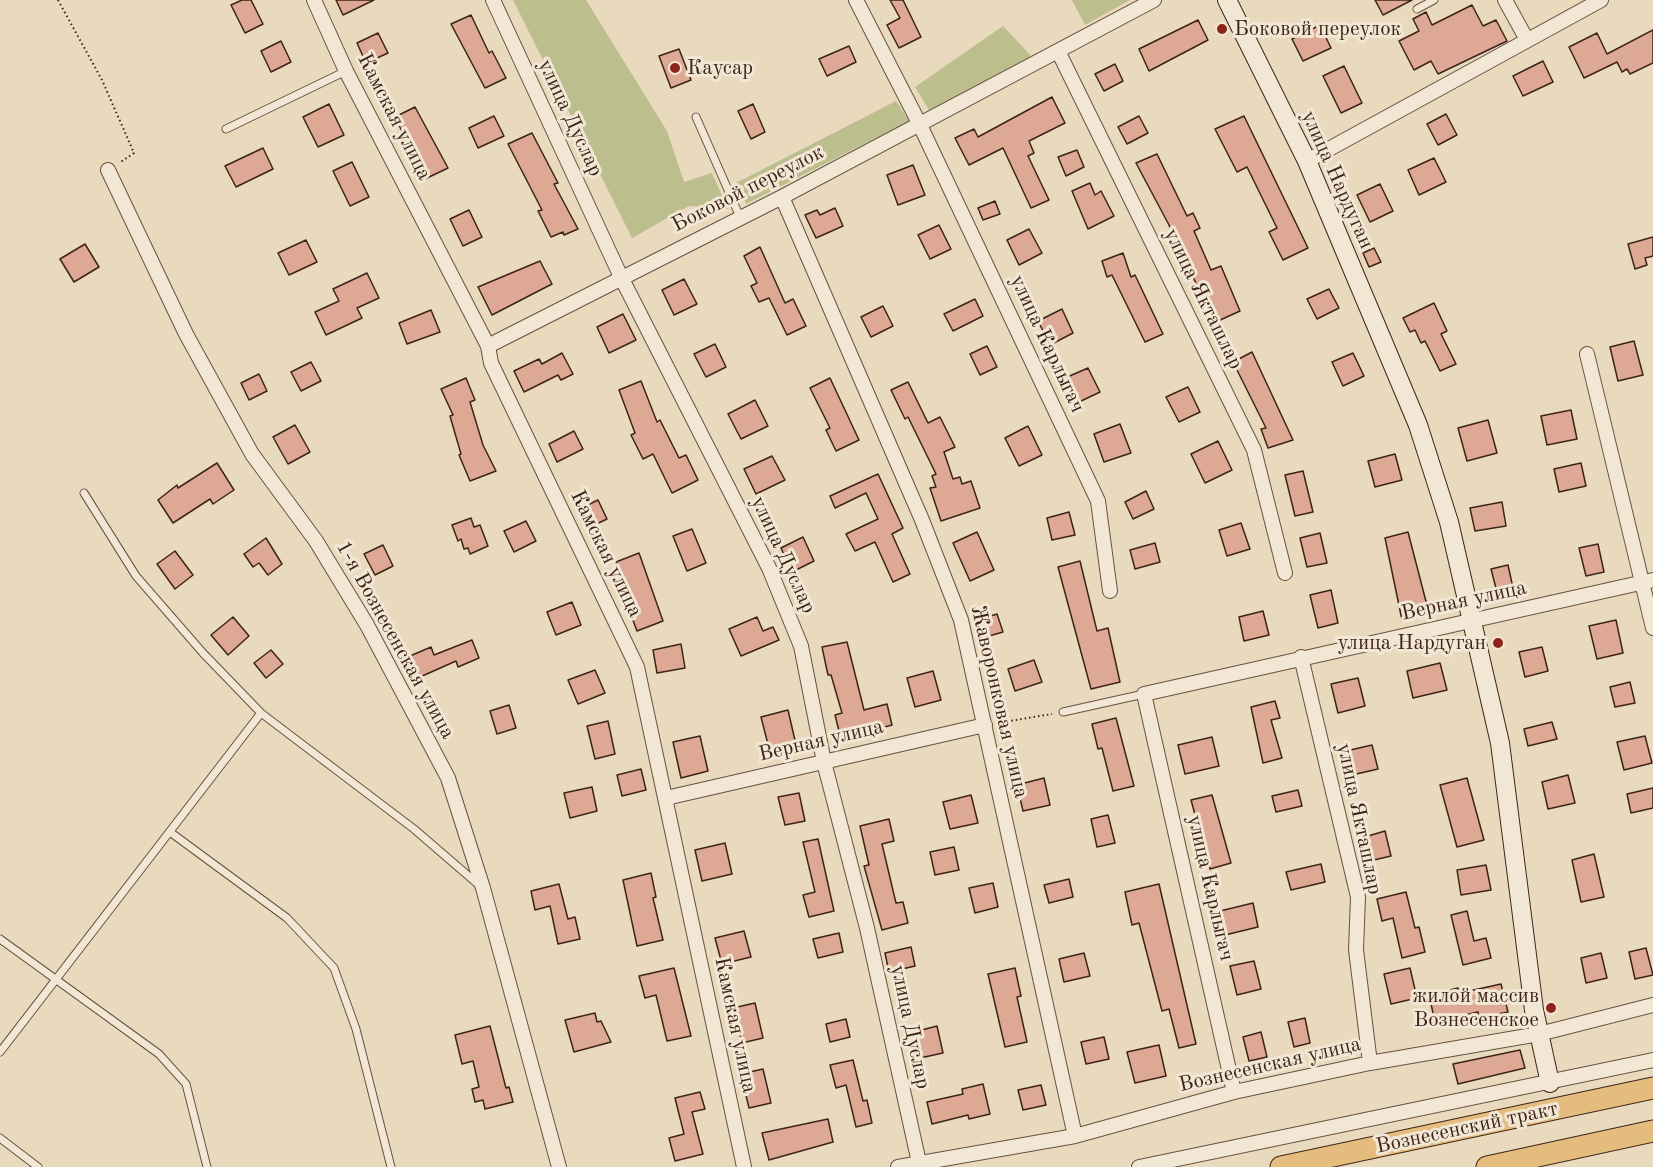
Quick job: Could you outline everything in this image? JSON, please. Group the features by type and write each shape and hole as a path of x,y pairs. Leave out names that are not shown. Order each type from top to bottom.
{"main road":[{"name":"Вознесенский тракт","path":"1281,1167 1653,1088"},
{"name":"Вознесенский тракт","path":"1487,1167 1653,1131"}],"street":[{"name":"Камская улица","path":"314,0 346,71 488,346 491,363 637,667 744,1167"},
{"name":"улица Дуслар","path":"493,0 621,278 769,568 801,646 824,762 867,928 919,1165"},
{"name":"улица Карлыгач","path":"856,0 919,123 1098,501 1110,591"},
{"name":"Боковой переулок","path":"488,346 782,197 1154,0"},
{"name":"улица Нардуган","path":"1227,0 1307,161 1418,425 1449,522 1474,621 1500,743 1539,1034 1550,1083"},
{"path":"1505,0 1527,40"},
{"path":"1307,161 1601,0"},
{"name":"улица Якташлар","path":"1059,52 1254,450 1285,573"},
{"name":"1-я Вознесенская улица","path":"108,170 186,334 252,454 316,542 367,625 448,778 483,888 559,1167"},
{"name":"Жаворонковая улица","path":"782,197 922,520 961,620 1075,1136"},
{"path":"1587,354 1647,581 1653,628"},
{"name":"Верная улица","path":"1144,694 1647,581"},
{"name":"улица Якташлар","path":"1301,657 1358,897 1356,950 1370,1064"},
{"name":"улица Карлыгач","path":"1144,694 1234,1092"},
{"name":"Верная улица","path":"666,798 985,725"},
{"name":"Вознесенская улица","path":"898,1167 1075,1136 1234,1092 1370,1064 1539,1034 1653,1005"},
{"path":"1139,1167 1653,1060"}],"lane":[{"path":"1416,9 1434,0"},
{"path":"226,129 346,71"},
{"path":"696,117 740,217"},
{"path":"84,493 136,576 203,653 261,713 414,830 483,888"},
{"path":"1063,712 1144,694"},
{"path":"0,1052 261,713"},
{"path":"170,832 286,918 334,968 356,1029 391,1167"},
{"path":"0,939 159,1054 186,1084 207,1167"},
{"path":"0,1138 38,1167"}],"path":[{"path":"58,0 102,80 134,153 108,170"},
{"path":"985,725 1063,712"}],"green space":[{"path":"513,0 586,0 667,131 684,182 712,173 728,209 689,206 632,238"},
{"path":"1072,0 1130,0 1085,25"},
{"path":"1003,26 1031,56 929,110 915,87"},
{"path":"896,101 909,121 746,204 736,183"}],"building":[{"path":"242,0 251,0 263,24 245,33 231,5"},
{"path":"336,0 374,0 343,15"},
{"path":"890,0 903,0 921,37 899,48 887,25 900,18"},
{"path":"1375,0 1412,0 1383,15"},
{"path":"1472,5 1483,26 1496,20 1507,41 1438,74 1431,61 1414,70 1399,41 1419,31 1413,19 1426,12 1432,25"},
{"path":"471,15 489,53 492,51 506,78 485,88 451,24"},
{"path":"1198,20 1208,40 1149,71 1139,49"},
{"path":"1320,25 1331,48 1303,61 1292,39"},
{"path":"1653,30 1653,63 1630,74 1627,69 1622,72 1617,62 1584,78 1569,47 1597,33 1607,54"},
{"path":"378,33 388,53 366,63 357,43"},
{"path":"281,41 291,62 271,72 261,51"},
{"path":"849,46 856,62 827,76 819,59"},
{"name":"Каусар","path":"679,49 691,80 671,88 659,56"},
{"path":"1543,61 1553,82 1523,96 1513,76"},
{"path":"1115,64 1123,81 1104,91 1095,74"},
{"path":"1344,66 1362,103 1341,113 1323,76"},
{"path":"1052,97 1065,123 1029,141 1034,153 1028,156 1049,200 1031,208 1003,148 969,165 955,138 974,129 978,137"},
{"path":"329,104 344,135 318,147 303,117"},
{"path":"753,104 765,132 751,139 738,111"},
{"path":"415,107 448,168 425,179 395,117"},
{"path":"1446,114 1457,135 1438,145 1427,124"},
{"path":"494,116 504,136 478,148 469,128"},
{"path":"1139,116 1148,133 1127,144 1118,127"},
{"path":"1244,116 1308,248 1283,260 1269,232 1277,228 1247,167 1237,172 1215,129"},
{"path":"532,133 558,183 554,184 578,229 564,235 563,232 551,237 538,211 542,210 508,144"},
{"path":"263,148 273,169 236,187 225,166"},
{"path":"1077,150 1084,167 1066,176 1058,157"},
{"path":"1157,154 1187,216 1193,213 1200,228 1194,231 1211,270 1221,266 1240,311 1218,321 1199,291 1189,267 1187,268 1169,225 1136,163"},
{"path":"1434,158 1446,182 1419,195 1408,170"},
{"path":"352,162 369,197 350,206 333,171"},
{"path":"913,165 925,195 898,205 887,175"},
{"path":"1090,183 1095,195 1101,191 1114,216 1088,229 1072,191"},
{"path":"1380,184 1393,211 1370,222 1357,195"},
{"path":"995,201 1000,214 983,220 978,208"},
{"path":"835,208 843,226 816,238 805,215 817,210 820,215"},
{"path":"469,210 482,237 463,246 450,219"},
{"path":"939,225 951,249 930,259 918,235"},
{"path":"1029,229 1042,253 1019,265 1007,240"},
{"path":"1653,237 1653,256 1645,258 1647,265 1635,269 1628,244"},
{"path":"306,240 317,262 289,275 278,253"},
{"path":"85,244 99,267 74,282 60,259"},
{"path":"760,247 785,303 793,299 806,326 787,335 769,298 759,302 751,286 757,283 744,256"},
{"path":"1374,248 1381,262 1369,267 1363,253"},
{"path":"1123,253 1131,277 1135,275 1163,334 1145,342 1112,275 1107,277 1102,261"},
{"path":"540,261 552,284 492,315 478,287"},
{"path":"367,273 379,298 357,308 362,318 326,335 315,312 339,301 333,289"},
{"path":"684,279 697,304 674,315 662,290"},
{"path":"1329,289 1339,308 1317,319 1307,299"},
{"path":"975,299 983,316 953,331 944,314"},
{"path":"1434,303 1447,331 1441,334 1456,364 1440,371 1425,341 1421,343 1415,330 1410,332 1403,318"},
{"path":"883,306 893,326 871,337 861,317"},
{"path":"1062,309 1073,333 1050,345 1038,321"},
{"path":"431,310 440,332 407,344 399,323"},
{"path":"623,314 636,340 609,353 597,327"},
{"path":"1634,341 1643,375 1618,381 1610,347"},
{"path":"715,344 726,367 706,377 694,354"},
{"path":"987,346 997,367 980,375 970,354"},
{"path":"1252,352 1293,440 1268,448 1261,429 1266,428 1233,362"},
{"path":"562,353 573,374 561,380 558,375 524,392 514,371 539,359 542,364"},
{"path":"1353,353 1364,376 1343,386 1332,362"},
{"path":"311,362 321,381 301,391 291,372"},
{"path":"1088,368 1100,392 1077,403 1065,378"},
{"path":"259,374 267,391 249,400 241,383"},
{"path":"466,378 475,400 470,402 483,445 496,471 470,481 459,455 461,454 450,416 453,415 441,389"},
{"path":"830,378 859,440 836,451 826,430 830,428 810,388"},
{"path":"641,381 657,422 660,420 679,458 686,455 698,480 672,493 653,454 643,459 631,435 635,433 619,390"},
{"path":"908,382 928,423 940,417 955,447 944,452 953,479 960,477 962,484 971,481 980,508 941,521 930,488 936,487 932,476 936,474 908,417 905,419 891,390"},
{"path":"1188,387 1200,412 1179,422 1166,397"},
{"path":"755,400 768,426 741,439 728,414"},
{"path":"1571,410 1577,439 1547,445 1541,416"},
{"path":"1488,420 1497,453 1467,461 1458,428"},
{"path":"1120,424 1131,453 1104,462 1094,434"},
{"path":"295,425 310,452 288,464 273,437"},
{"path":"1028,426 1042,455 1019,466 1005,438"},
{"path":"574,431 583,449 557,462 549,444"},
{"path":"1218,441 1232,470 1205,483 1191,454"},
{"path":"1395,454 1402,480 1375,487 1368,461"},
{"path":"772,456 785,480 756,494 744,469"},
{"path":"217,463 234,490 213,504 210,499 173,523 158,500 177,485 178,488"},
{"path":"1581,463 1586,486 1559,492 1554,469"},
{"path":"1303,471 1313,512 1295,516 1285,475"},
{"path":"878,474 903,528 892,534 910,574 893,582 875,542 855,551 846,534 878,519 866,493 835,508 830,496"},
{"path":"1146,491 1154,509 1133,519 1125,502"},
{"path":"598,500 607,519 588,528 579,509"},
{"path":"1502,502 1506,526 1475,531 1470,508"},
{"path":"1069,512 1075,535 1052,540 1047,518"},
{"path":"471,518 474,527 480,525 488,546 470,554 468,548 464,549 461,539 458,541 452,525"},
{"path":"526,521 536,541 514,552 504,531"},
{"path":"1241,523 1250,549 1227,556 1219,530"},
{"path":"692,529 706,563 687,571 673,536"},
{"path":"977,532 994,570 970,581 953,543"},
{"path":"1408,532 1429,613 1402,620 1385,538"},
{"path":"1320,533 1327,563 1307,567 1300,538"},
{"path":"803,537 814,561 792,572 781,548"},
{"path":"266,538 282,564 268,575 259,563 253,567 244,554"},
{"path":"1155,543 1160,562 1135,569 1130,550"},
{"path":"1598,544 1604,572 1586,576 1579,548"},
{"path":"383,545 393,566 375,575 364,554"},
{"path":"175,551 193,575 175,589 157,564"},
{"path":"639,553 663,621 637,631 628,607 633,605 616,562"},
{"path":"1080,561 1097,631 1108,628 1120,682 1091,689 1058,567"},
{"path":"1508,565 1513,588 1497,592 1491,569"},
{"path":"1331,590 1338,623 1318,628 1310,595"},
{"path":"572,602 581,625 556,635 547,612"},
{"path":"1263,611 1269,635 1244,641 1239,617"},
{"path":"997,614 1003,632 982,638 977,620"},
{"path":"233,617 249,636 228,655 211,635"},
{"path":"757,617 763,631 773,627 779,640 741,656 729,629"},
{"path":"1616,620 1623,653 1597,659 1589,626"},
{"path":"472,640 479,658 458,667 456,661 420,677 410,656 431,647 434,655"},
{"path":"847,642 864,710 887,704 892,725 841,739 835,715 842,713 831,675 828,675 822,647"},
{"path":"681,644 685,668 657,673 653,650"},
{"path":"1542,647 1548,671 1525,677 1519,652"},
{"path":"271,650 283,664 266,678 254,663"},
{"path":"1034,660 1042,682 1015,691 1008,669"},
{"path":"1440,663 1447,690 1413,698 1407,671"},
{"path":"595,670 605,693 578,704 568,680"},
{"path":"933,671 941,700 915,707 907,678"},
{"path":"1358,678 1365,706 1338,713 1331,684"},
{"path":"1630,682 1635,703 1615,707 1610,687"},
{"path":"1275,701 1280,718 1271,720 1282,758 1263,763 1251,707"},
{"path":"509,705 516,728 497,734 490,711"},
{"path":"788,710 797,749 771,756 761,717"},
{"path":"1116,718 1134,786 1113,791 1102,748 1098,749 1092,724"},
{"path":"608,721 615,754 595,759 587,726"},
{"path":"1552,722 1557,739 1528,746 1524,729"},
{"path":"700,736 708,771 681,778 673,742"},
{"path":"1645,736 1652,763 1624,770 1617,742"},
{"path":"1212,737 1219,766 1185,774 1178,745"},
{"path":"1372,745 1378,769 1352,775 1346,751"},
{"path":"641,769 646,790 622,796 617,775"},
{"path":"1568,775 1575,803 1548,809 1542,782"},
{"path":"1044,778 1050,805 1023,811 1017,785"},
{"path":"1467,778 1484,840 1457,847 1440,785"},
{"path":"592,787 597,811 570,818 564,793"},
{"path":"1653,788 1653,808 1631,813 1627,794"},
{"path":"1298,790 1302,806 1276,812 1272,796"},
{"path":"799,793 805,821 785,825 778,797"},
{"path":"971,795 978,823 950,829 943,802"},
{"path":"1212,795 1231,863 1210,869 1191,800"},
{"path":"1108,815 1115,843 1097,847 1091,819"},
{"path":"889,819 894,841 882,844 896,903 903,902 908,923 882,930 864,866 869,865 860,826"},
{"path":"1385,831 1391,856 1374,860 1368,836"},
{"path":"818,839 834,911 809,917 803,895 815,892 803,842"},
{"path":"725,843 732,874 702,881 695,850"},
{"path":"954,847 959,870 935,875 930,852"},
{"path":"1594,854 1604,897 1581,902 1572,860"},
{"path":"1321,864 1325,882 1291,890 1286,872"},
{"path":"1486,865 1491,890 1461,895 1457,870"},
{"path":"651,873 656,897 653,898 663,940 637,946 623,880"},
{"path":"1069,879 1073,897 1049,903 1044,885"},
{"path":"993,883 998,907 975,913 969,888"},
{"path":"559,884 568,919 575,917 580,939 558,944 550,906 535,910 531,891"},
{"path":"1159,884 1196,1044 1179,1048 1169,1009 1162,1011 1139,923 1132,925 1125,892"},
{"path":"1406,892 1415,928 1419,927 1425,952 1402,958 1393,918 1382,921 1377,899"},
{"path":"1253,903 1258,927 1225,935 1220,911"},
{"path":"1467,911 1474,941 1486,938 1491,958 1463,965 1451,915"},
{"path":"744,931 751,957 722,964 715,938"},
{"path":"839,933 843,952 818,958 813,939"},
{"path":"911,947 915,966 889,972 885,953"},
{"path":"1646,948 1653,975 1635,979 1629,952"},
{"path":"1084,953 1090,976 1064,982 1059,959"},
{"path":"1601,953 1607,978 1586,983 1581,958"},
{"path":"1254,961 1261,989 1237,995 1230,966"},
{"path":"674,968 691,1036 667,1041 656,995 645,998 639,976"},
{"path":"1015,968 1021,996 1017,997 1027,1042 1005,1047 988,974"},
{"path":"1410,968 1417,998 1391,1004 1384,974"},
{"path":"1501,984 1508,1012 1479,1018 1478,1012 1435,1022 1429,995 1458,988 1460,993"},
{"path":"755,1003 763,1038 742,1043 733,1008"},
{"path":"595,1013 597,1022 601,1021 611,1042 574,1052 565,1020"},
{"path":"1305,1018 1310,1043 1294,1047 1288,1022"},
{"path":"846,1019 850,1037 830,1042 826,1024"},
{"path":"490,1026 506,1088 509,1087 513,1102 485,1109 483,1100 475,1102 472,1089 479,1087 473,1061 462,1064 455,1035"},
{"path":"937,1026 943,1053 920,1058 914,1032"},
{"path":"1261,1032 1267,1057 1249,1061 1243,1037"},
{"path":"1104,1037 1109,1059 1086,1064 1081,1042"},
{"path":"1159,1045 1166,1076 1135,1083 1127,1052"},
{"path":"1520,1050 1525,1068 1458,1084 1453,1064"},
{"path":"853,1060 863,1101 867,1100 872,1123 856,1127 846,1085 836,1088 830,1065"},
{"path":"763,1069 771,1103 749,1108 741,1074"},
{"path":"983,1084 990,1114 969,1119 968,1115 932,1124 927,1102 963,1094 962,1089"},
{"path":"1041,1085 1046,1105 1023,1110 1018,1090"},
{"path":"700,1092 705,1109 692,1112 703,1154 675,1161 669,1138 684,1134 675,1098"},
{"path":"828,1119 833,1142 769,1160 762,1133"}],"place":[{"name":"Боковой переулок","path":"1222,29"},
{"name":"Каусар","path":"675,68"},
{"name":"улица Нардуган","path":"1498,643"},
{"name":"жилой массив Вознесенское","path":"1551,1008"}]}
